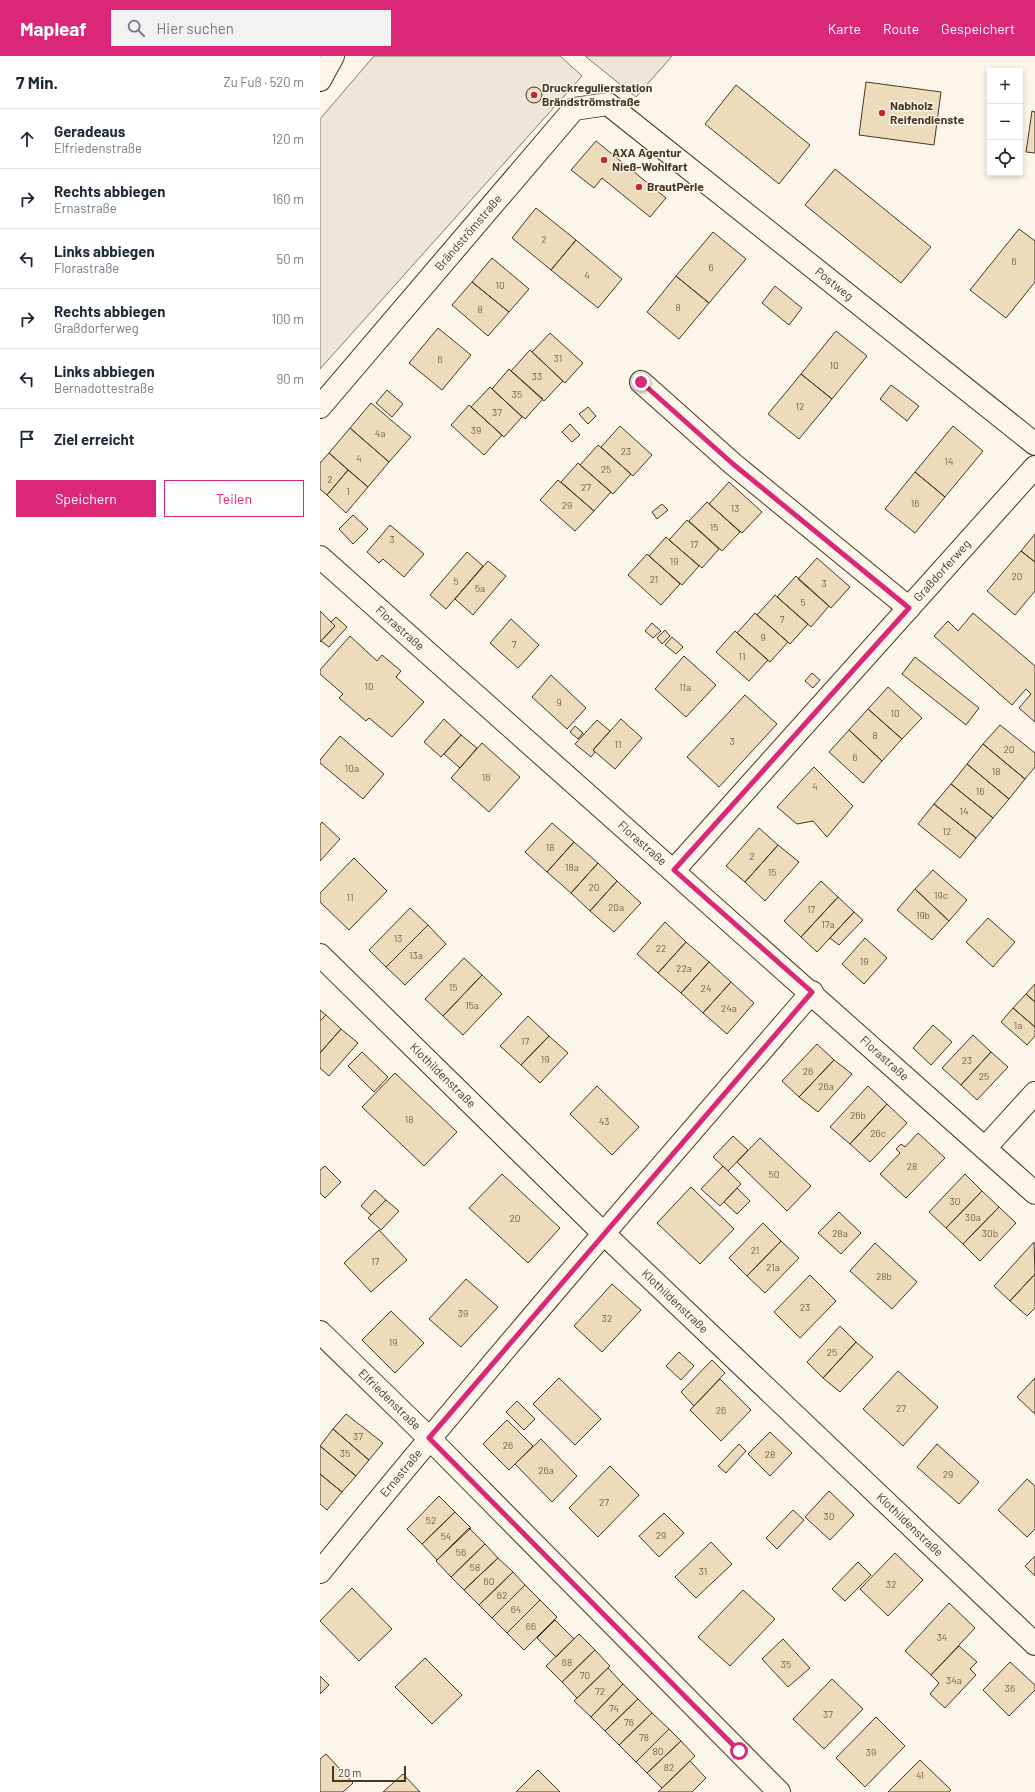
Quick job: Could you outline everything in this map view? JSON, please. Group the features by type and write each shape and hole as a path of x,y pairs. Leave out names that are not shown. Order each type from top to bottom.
{"street":[{"path":"326,70 344,56"},
{"name":"Brändströmstraße","path":"320,407 574,108 608,104 633,123"},
{"name":"Postweg","path":"633,123 1035,444"},
{"path":"641,382 733,464 909,608"},
{"name":"Graßdorferweg","path":"674,870 1035,467"},
{"name":"Florastraße","path":"320,558 605,813 674,870 812,992 1035,1193"},
{"name":"Klothildenstraße","path":"320,954 603,1233 1035,1644"},
{"name":"Ernastraße","path":"320,1572 429,1438 603,1233 812,992"},
{"path":"985,1148 1035,1093"},
{"name":"Elfriedenstraße","path":"320,1332 429,1438 779,1792"}],"shaded area":[{"path":"374,56 560,56 582,76 320,369 320,119"},
{"path":"585,56 672,56 636,97"}],"building":[{"path":"866,82 941,92 934,145 859,135"},
{"path":"736,85 810,145 779,184 705,124"},
{"name":"Druckregulierstation Brändströmstraße","path":"534,87 540,89 542,95 540,101 534,103 528,101 526,95 528,89"},
{"path":"1032,111 1035,112 1035,153 1026,152"},
{"path":"596,141 666,198 650,217 602,178 594,188 571,170"},
{"path":"835,169 931,247 901,283 805,205"},
{"path":"536,208 576,240 551,270 512,238"},
{"path":"1019,229 1035,241 1035,282 1006,318 970,290"},
{"path":"713,232 746,259 709,303 676,276"},
{"path":"576,240 622,279 598,308 551,270"},
{"path":"492,258 529,289 509,312 472,282"},
{"path":"676,276 709,303 679,339 647,312"},
{"path":"472,282 509,312 488,336 452,305"},
{"path":"775,286 802,308 789,325 762,303"},
{"path":"438,328 471,355 442,390 409,363"},
{"path":"836,331 867,356 832,399 801,374"},
{"path":"550,333 583,363 565,383 532,352"},
{"path":"530,350 563,381 544,401 511,371"},
{"path":"509,369 543,399 525,419 492,389"},
{"path":"801,374 832,399 799,439 768,414"},
{"path":"891,385 919,406 907,421 880,399"},
{"path":"490,387 522,417 504,437 471,407"},
{"path":"387,390 403,404 392,417 376,403"},
{"path":"371,403 411,437 389,462 350,428"},
{"path":"469,405 502,435 484,455 451,425"},
{"path":"588,407 596,416 588,424 579,414"},
{"path":"570,424 580,435 572,442 562,432"},
{"path":"620,426 652,455 633,476 601,447"},
{"path":"953,426 983,451 945,497 915,472"},
{"path":"350,428 389,462 368,487 329,453"},
{"path":"598,445 631,474 613,494 580,465"},
{"path":"329,453 348,470 327,495 320,489 320,463"},
{"path":"578,463 611,492 594,511 561,482"},
{"path":"348,470 368,487 346,513 327,495"},
{"path":"915,472 945,497 915,533 885,509"},
{"path":"558,480 594,511 575,531 540,500"},
{"path":"729,482 762,512 742,533 709,504"},
{"path":"707,502 740,532 722,551 689,521"},
{"path":"662,504 668,510 657,519 652,512"},
{"path":"353,515 368,529 353,544 339,529"},
{"path":"687,520 719,549 702,568 669,540"},
{"path":"390,525 424,554 404,577 383,559 379,563 367,552"},
{"path":"1035,534 1035,562 1021,551"},
{"path":"666,537 699,566 682,585 649,556"},
{"path":"1021,551 1035,562 1035,591 1015,615 987,591"},
{"path":"467,552 483,566 446,609 430,595"},
{"path":"647,554 680,584 661,605 628,575"},
{"path":"817,558 850,587 831,608 798,579"},
{"path":"488,561 506,576 473,615 455,599"},
{"path":"796,576 829,606 811,627 777,597"},
{"path":"775,595 808,624 790,644 757,615"},
{"path":"320,611 335,626 320,642"},
{"path":"755,613 788,642 770,662 737,633"},
{"path":"973,613 1035,666 1035,722 1019,708 1031,694 1026,689 1012,705 934,636 948,621 958,631"},
{"path":"336,617 347,627 329,647 321,641 335,626 331,622"},
{"path":"511,619 539,645 518,668 490,643"},
{"path":"652,623 661,631 653,638 645,631"},
{"path":"665,630 670,636 662,644 657,638"},
{"path":"735,631 768,660 749,681 716,652"},
{"path":"350,636 377,661 382,655 401,671 396,677 424,702 392,737 369,718 366,721 339,698 343,694 320,674 320,670"},
{"path":"672,637 683,647 676,654 665,645"},
{"path":"684,656 716,685 686,717 655,689"},
{"path":"915,657 979,708 966,725 902,674"},
{"path":"812,673 820,680 813,688 805,681"},
{"path":"551,675 586,708 567,729 532,697"},
{"path":"888,687 922,718 902,739 868,709"},
{"path":"745,695 777,724 719,787 687,757"},
{"path":"868,709 902,739 882,761 849,730"},
{"path":"444,719 461,735 441,757 424,742"},
{"path":"621,719 642,738 615,769 593,750"},
{"path":"597,720 610,731 593,750 595,752 591,757 575,744"},
{"path":"1000,725 1035,753 1035,767 1025,779 983,744"},
{"path":"575,726 583,733 578,739 570,732"},
{"path":"849,730 882,761 863,783 829,752"},
{"path":"461,735 477,748 460,768 444,754"},
{"path":"340,736 384,774 363,799 320,763 320,760"},
{"path":"482,743 520,777 489,812 451,778"},
{"path":"983,744 1025,779 1009,799 967,764"},
{"path":"967,764 1009,799 993,818 951,784"},
{"path":"814,767 853,806 827,837 813,821 797,824 777,807"},
{"path":"951,784 993,818 976,838 934,804"},
{"path":"934,804 976,838 960,858 918,824"},
{"path":"322,822 340,839 320,861 320,825"},
{"path":"552,823 574,842 547,872 525,852"},
{"path":"759,828 778,845 745,882 726,866"},
{"path":"574,842 598,863 571,893 547,872"},
{"path":"778,845 799,862 765,901 745,882"},
{"path":"354,858 387,891 349,930 320,902 320,893"},
{"path":"598,863 617,881 590,911 571,893"},
{"path":"933,870 967,900 949,921 915,889"},
{"path":"617,881 641,903 614,932 590,911"},
{"path":"821,881 838,897 801,937 784,921"},
{"path":"915,889 949,921 932,940 897,910"},
{"path":"838,897 854,912 817,952 801,937"},
{"path":"410,908 428,925 386,967 369,950"},
{"path":"854,912 863,920 839,945 830,938"},
{"path":"988,918 1015,942 993,967 966,942"},
{"path":"665,922 686,942 658,973 637,954"},
{"path":"428,925 446,944 405,985 386,967"},
{"path":"865,938 887,958 864,984 842,964"},
{"path":"686,942 709,962 681,993 658,973"},
{"path":"464,958 482,975 443,1016 425,999"},
{"path":"709,962 731,982 703,1013 681,993"},
{"path":"482,975 502,994 463,1035 443,1016"},
{"path":"731,982 754,1003 727,1034 703,1013"},
{"path":"1035,984 1035,1002 1026,994"},
{"path":"1026,994 1035,1002 1035,1027 1013,1008"},
{"path":"1013,1008 1035,1027 1035,1036 1027,1045 1001,1022"},
{"path":"320,1010 326,1015 320,1021"},
{"path":"326,1015 341,1029 320,1053 320,1021"},
{"path":"528,1016 549,1036 521,1065 500,1046"},
{"path":"933,1025 952,1042 931,1065 913,1048"},
{"path":"341,1029 358,1043 329,1076 320,1068 320,1053"},
{"path":"973,1035 991,1052 961,1085 942,1068"},
{"path":"549,1036 568,1053 540,1083 521,1065"},
{"path":"817,1044 834,1060 799,1097 782,1081"},
{"path":"362,1052 388,1077 374,1092 348,1066"},
{"path":"991,1052 1008,1067 977,1100 961,1085"},
{"path":"834,1060 852,1074 818,1112 799,1097"},
{"path":"395,1073 457,1132 424,1166 362,1107"},
{"path":"597,1086 639,1127 612,1155 570,1114"},
{"path":"868,1086 887,1104 850,1144 830,1127"},
{"path":"887,1104 907,1123 870,1162 850,1144"},
{"path":"918,1133 945,1158 906,1198 880,1174 900,1153 896,1149 901,1144 905,1147"},
{"path":"733,1136 748,1150 728,1171 713,1157"},
{"path":"760,1138 811,1186 787,1211 737,1162"},
{"path":"325,1166 341,1182 325,1198 320,1193 320,1170"},
{"path":"723,1166 741,1184 720,1206 701,1189"},
{"path":"502,1174 560,1228 528,1263 469,1208"},
{"path":"965,1174 982,1191 946,1228 929,1212"},
{"path":"691,1187 734,1229 700,1264 657,1223"},
{"path":"737,1188 750,1201 737,1214 724,1202"},
{"path":"375,1190 386,1200 371,1215 361,1206"},
{"path":"982,1191 999,1207 963,1244 946,1228"},
{"path":"386,1200 399,1211 381,1230 368,1218"},
{"path":"999,1207 1016,1223 980,1261 963,1244"},
{"path":"839,1212 861,1233 841,1254 818,1233"},
{"path":"763,1223 781,1241 747,1276 729,1258"},
{"path":"379,1230 407,1260 371,1292 344,1263"},
{"path":"781,1241 799,1258 765,1293 747,1276"},
{"path":"1034,1242 1035,1274 1010,1301 994,1286"},
{"path":"875,1243 917,1282 892,1309 850,1271"},
{"path":"1035,1274 1035,1308 1027,1316 1010,1301"},
{"path":"810,1275 836,1301 800,1338 774,1312"},
{"path":"466,1279 498,1307 461,1347 429,1319"},
{"path":"612,1284 641,1310 602,1352 574,1326"},
{"path":"391,1311 424,1343 395,1373 362,1340"},
{"path":"840,1326 856,1342 823,1378 807,1362"},
{"path":"856,1342 873,1357 840,1392 823,1378"},
{"path":"679,1352 694,1366 681,1380 666,1366"},
{"path":"712,1360 725,1373 694,1406 681,1392"},
{"path":"898,1371 938,1407 903,1446 863,1409"},
{"path":"559,1378 601,1419 575,1445 533,1404"},
{"path":"1035,1378 1035,1414 1017,1397"},
{"path":"720,1379 751,1410 721,1441 690,1410"},
{"path":"517,1401 535,1419 524,1430 506,1412"},
{"path":"346,1414 383,1443 369,1460 333,1429"},
{"path":"507,1420 533,1446 509,1470 483,1444"},
{"path":"333,1429 369,1460 356,1476 320,1446"},
{"path":"770,1432 792,1453 770,1476 748,1454"},
{"path":"541,1439 577,1476 552,1502 515,1464"},
{"path":"739,1444 746,1451 726,1473 718,1466"},
{"path":"937,1444 979,1482 959,1504 917,1467"},
{"path":"320,1446 356,1476 342,1492 320,1474"},
{"path":"610,1466 639,1495 598,1537 569,1508"},
{"path":"320,1474 342,1492 327,1510 320,1504"},
{"path":"1027,1479 1035,1486 1035,1529 1027,1537 998,1510"},
{"path":"829,1491 854,1515 830,1540 805,1517"},
{"path":"439,1496 455,1512 422,1544 407,1529"},
{"path":"793,1510 804,1520 777,1549 766,1538"},
{"path":"455,1512 471,1528 437,1560 422,1544"},
{"path":"664,1513 684,1533 659,1557 639,1536"},
{"path":"469,1528 485,1544 451,1577 436,1561"},
{"path":"711,1542 732,1564 696,1598 675,1577"},
{"path":"485,1544 498,1558 464,1590 451,1577"},
{"path":"895,1553 923,1580 888,1616 860,1589"},
{"path":"1035,1556 1035,1576 1025,1566"},
{"path":"498,1558 513,1572 479,1605 464,1590"},
{"path":"858,1562 871,1575 845,1601 832,1589"},
{"path":"513,1572 525,1585 492,1618 479,1605"},
{"path":"525,1585 540,1600 507,1633 492,1618"},
{"path":"352,1588 392,1629 359,1661 320,1621"},
{"path":"743,1590 775,1619 730,1666 698,1637"},
{"path":"540,1600 557,1617 524,1650 507,1633"},
{"path":"949,1603 975,1628 931,1675 905,1651"},
{"path":"555,1620 574,1639 556,1657 537,1638"},
{"path":"579,1634 595,1650 562,1682 546,1666"},
{"path":"783,1639 810,1668 788,1687 762,1659"},
{"path":"959,1646 977,1662 970,1669 976,1675 945,1708 930,1694 939,1683 931,1675"},
{"path":"595,1650 610,1666 577,1698 562,1682"},
{"path":"425,1658 462,1695 432,1724 395,1687"},
{"path":"1010,1662 1035,1685 1035,1690 1009,1716 983,1690"},
{"path":"608,1668 623,1684 591,1717 574,1701"},
{"path":"320,1676 329,1685 320,1694"},
{"path":"832,1679 863,1709 824,1749 793,1719"},
{"path":"623,1684 638,1699 605,1731 591,1717"},
{"path":"638,1699 652,1713 619,1745 605,1731"},
{"path":"652,1713 669,1729 636,1762 619,1745"},
{"path":"876,1717 905,1746 865,1787 836,1758"},
{"path":"669,1729 681,1741 647,1773 636,1762"},
{"path":"681,1741 695,1756 662,1788 647,1773"},
{"path":"326,1754 353,1783 343,1792 320,1792 320,1759"},
{"path":"920,1760 951,1790 949,1792 888,1792"},
{"path":"690,1761 706,1778 692,1792 658,1792"},
{"path":"538,1770 560,1792 516,1792"},
{"path":"403,1774 420,1792 383,1792"}],"place":[{"name":"Druckregulierstation Brändströmstraße","path":"534,95"},
{"name":"Nabholz Reifendienste","path":"882,113"},
{"name":"AXA Agentur Nieß-Wohlfart","path":"604,160"},
{"name":"BrautPerle","path":"639,187"}],"route":[{"path":"641,382 733,464 909,608 674,870 812,992 603,1233 429,1438 739,1751"}]}
